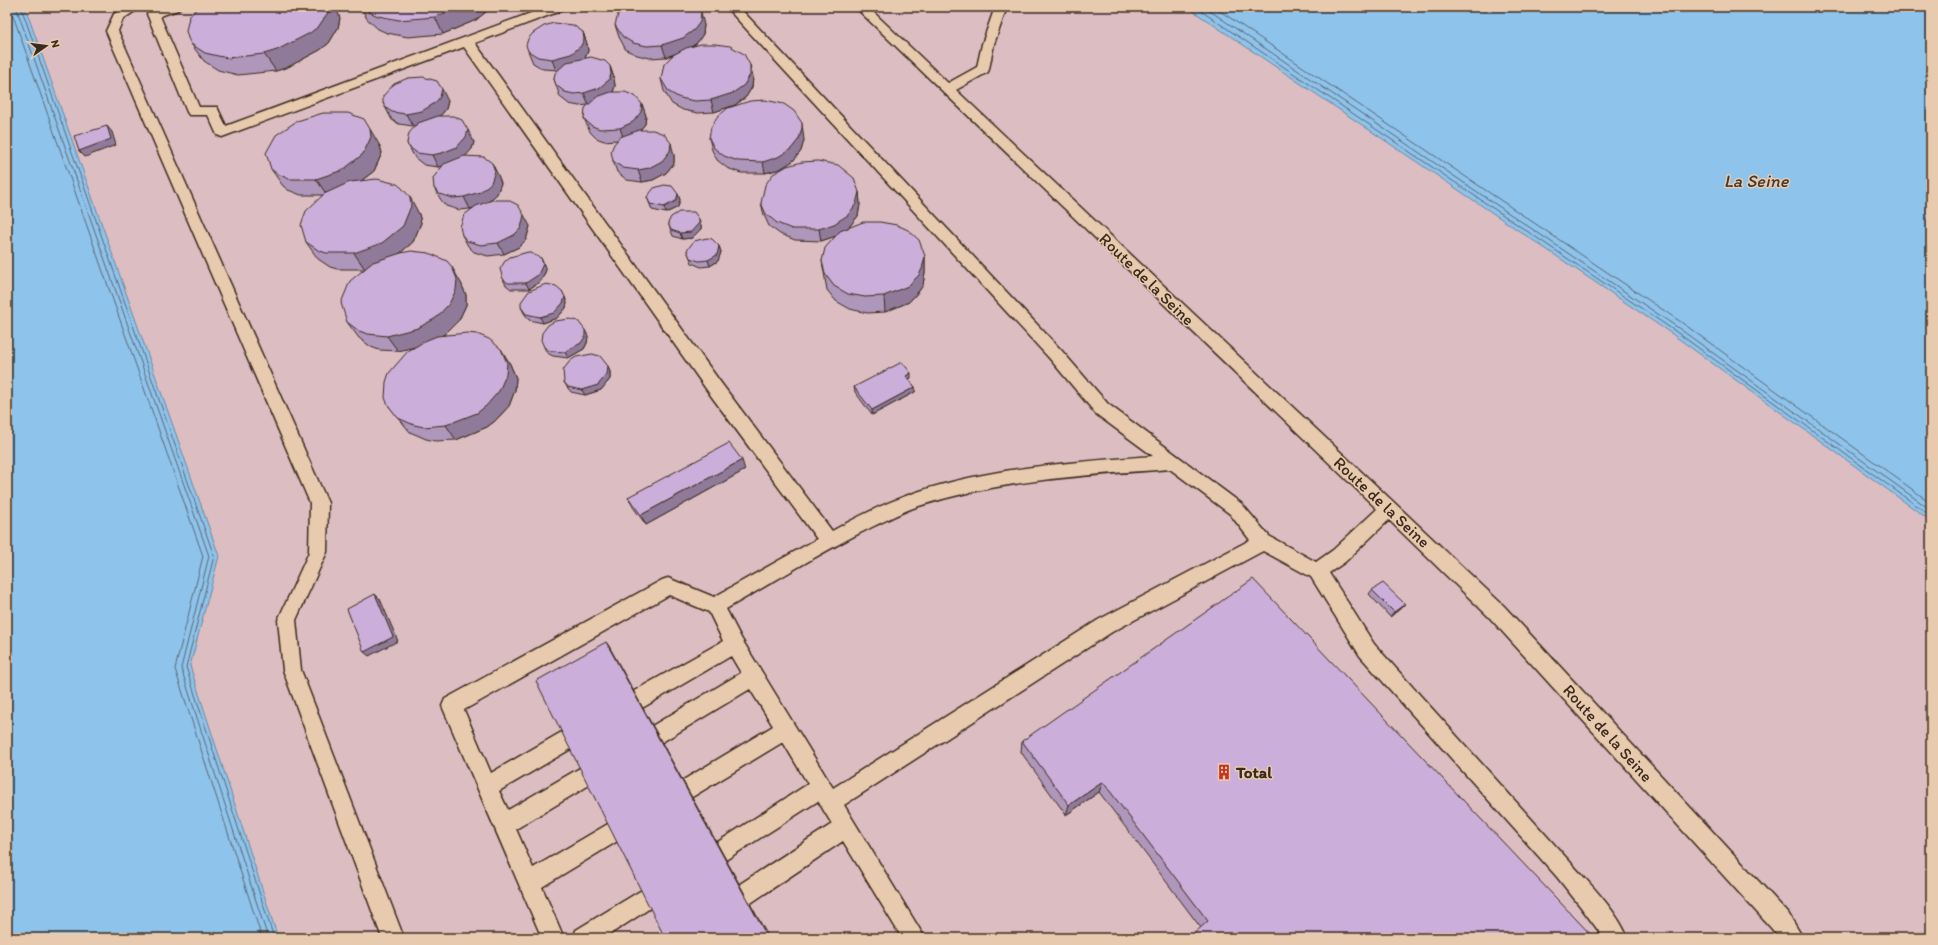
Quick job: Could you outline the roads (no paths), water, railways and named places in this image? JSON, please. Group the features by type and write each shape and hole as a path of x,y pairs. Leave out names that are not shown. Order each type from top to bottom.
{"lane":[{"path":"134,7 118,17 112,31 319,503 318,552 287,620 292,670 393,938"},
{"path":"174,7 152,14 194,112 212,110 222,132 559,7"},
{"path":"732,7 1056,355 1102,409 1236,509 1263,542 1317,571 1335,595 1348,623 1367,650 1564,870 1588,898 1617,938"},
{"name":"Route de la Seine","path":"861,7 1497,612 1780,921 1792,938"},
{"path":"947,90 984,68 988,44 1001,7"},
{"path":"467,40 715,388 829,541"},
{"path":"715,606 829,541 909,502 952,488 1031,474 1097,467 1175,462"},
{"path":"1317,571 1339,556 1389,509"},
{"path":"584,938 686,873 826,794 1105,626 1263,542"},
{"path":"553,938 452,706 668,586 715,606 734,644 914,938"},
{"path":"488,786 734,644"},
{"path":"504,824 754,676"},
{"path":"529,883 786,729"},
{"path":"711,917 846,827"}],"water":[{"path":"7,7 25,7 219,556 190,666 278,938 7,938"},
{"name":"La Seine","path":"1187,7 1931,7 1931,521 1672,334"}],"place":[{"name":"Total","path":"1224,772"}]}
